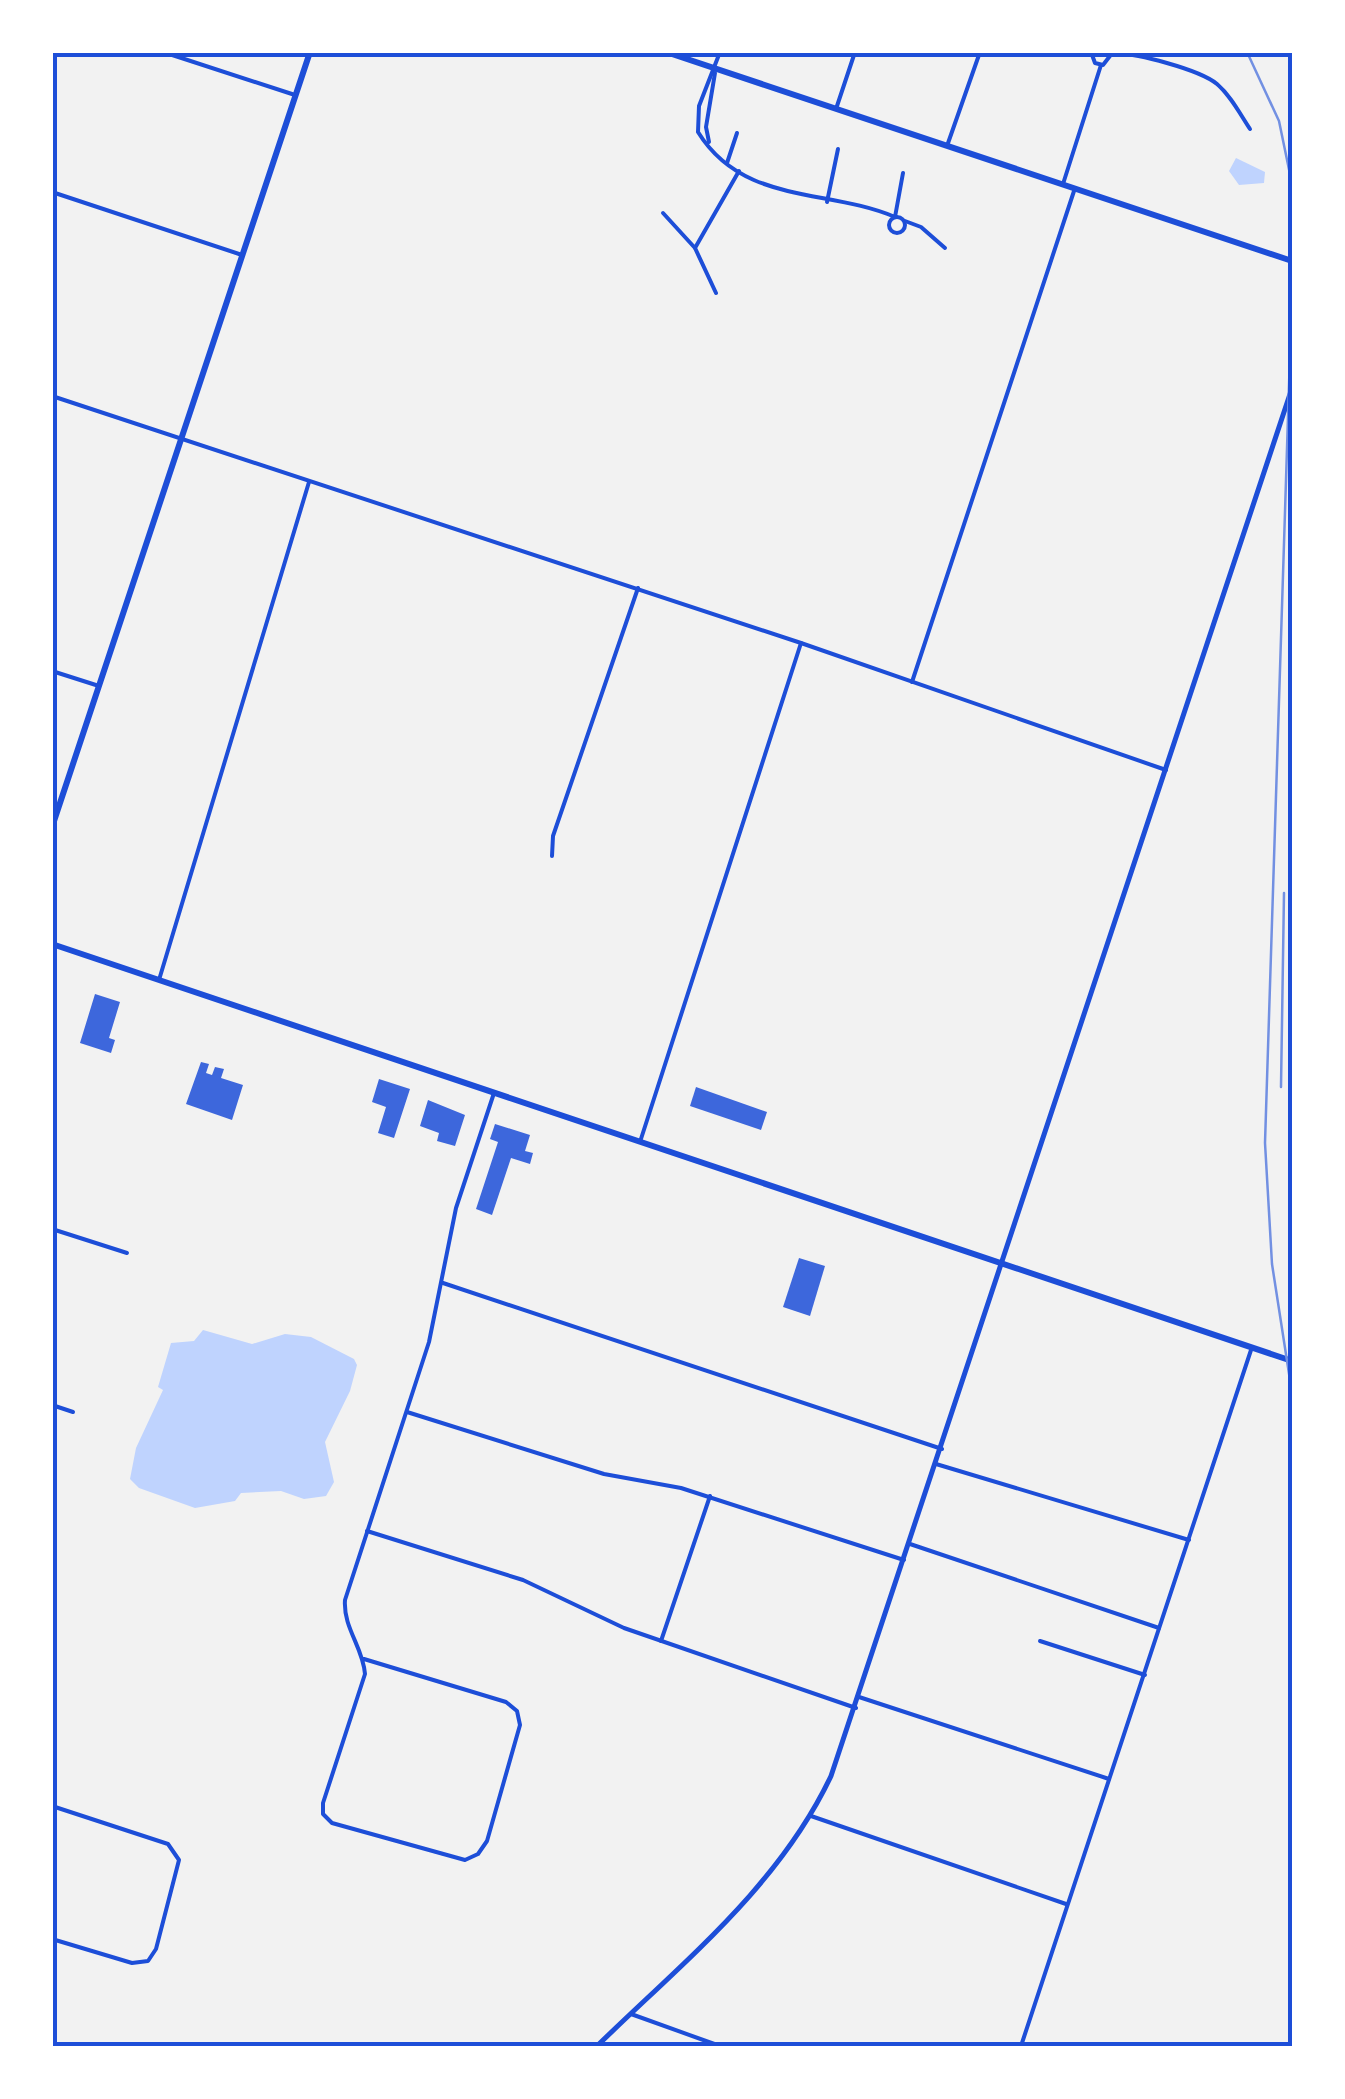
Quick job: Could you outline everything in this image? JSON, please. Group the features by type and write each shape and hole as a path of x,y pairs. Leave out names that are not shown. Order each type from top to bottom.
{"main road":[{"path":"52,826 310,52"},
{"path":"666,52 1292,261"},
{"path":"52,944 1292,1361"}],"street":[{"path":"163,52 295,95"},
{"path":"720,52 697,116 698,132 728,163 768,188 895,217 920,227 945,248"},
{"path":"836,109 856,52"},
{"path":"947,146 980,52"},
{"path":"1091,52 1101,65"},
{"path":"1101,65 1108,63 1113,53 1134,54 1210,80 1228,95 1250,128"},
{"path":"1063,184 1101,65"},
{"path":"711,147 706,127 715,94 714,68"},
{"path":"728,163 737,133"},
{"path":"827,202 838,149"},
{"path":"695,248 738,171"},
{"path":"903,173 895,217 889,223 893,232 902,232 905,221"},
{"path":"912,682 1075,188"},
{"path":"52,192 242,255"},
{"path":"663,213 695,248 716,292"},
{"path":"597,2046 761,1886 811,1816 856,1708 1292,388"},
{"path":"52,396 638,588 1166,770"},
{"path":"159,980 309,482"},
{"path":"552,856 553,836 638,588"},
{"path":"640,1142 801,643"},
{"path":"52,671 99,686"},
{"path":"364,1659 506,1702 517,1711 520,1725 486,1841 478,1854 466,1860 332,1824 323,1814 323,1803 363,1686 364,1659 344,1612 407,1412 442,1283 456,1208 494,1093"},
{"path":"52,1229 128,1253"},
{"path":"442,1283 942,1449"},
{"path":"1020,2046 1252,1347"},
{"path":"52,1405 73,1412"},
{"path":"407,1412 604,1474 710,1496 904,1560"},
{"path":"936,1464 1190,1540"},
{"path":"661,1641 710,1496"},
{"path":"367,1531 523,1580 661,1641 856,1708"},
{"path":"910,1544 1159,1628"},
{"path":"1040,1641 1144,1676"},
{"path":"859,1697 1109,1779"},
{"path":"52,1806 168,1844 178,1852 155,1952 144,1963 52,1938"},
{"path":"811,1816 1066,1904"},
{"path":"631,2014 720,2046"}],"water":[{"path":"1236,158 1265,172 1264,183 1239,185 1229,171"},
{"path":"203,1330 252,1344 285,1334 311,1337 354,1359 357,1365 350,1391 325,1442 334,1482 326,1496 304,1499 281,1491 241,1493 235,1501 195,1508 139,1488 130,1479 136,1448 163,1390 158,1387 171,1343 194,1341"}],"building":[{"path":"95,994 120,1002 109,1038 115,1040 111,1053 80,1043"},
{"path":"201,1062 209,1064 206,1073 212,1075 215,1067 224,1069 221,1078 243,1085 232,1120 186,1104"},
{"path":"379,1079 410,1089 394,1138 378,1133 386,1107 372,1102"},
{"path":"696,1087 767,1112 761,1130 690,1106"},
{"path":"428,1100 465,1115 455,1146 437,1141 439,1133 420,1126"},
{"path":"495,1124 530,1135 525,1151 533,1153 530,1164 511,1158 492,1215 476,1209 498,1142 490,1139"},
{"path":"799,1258 825,1266 810,1316 783,1307"}],"railway":[{"path":"1247,52 1279,121 1292,184"},
{"path":"1292,291 1265,1143 1272,1264 1292,1393"},
{"path":"1281,1087 1284,893"}]}
